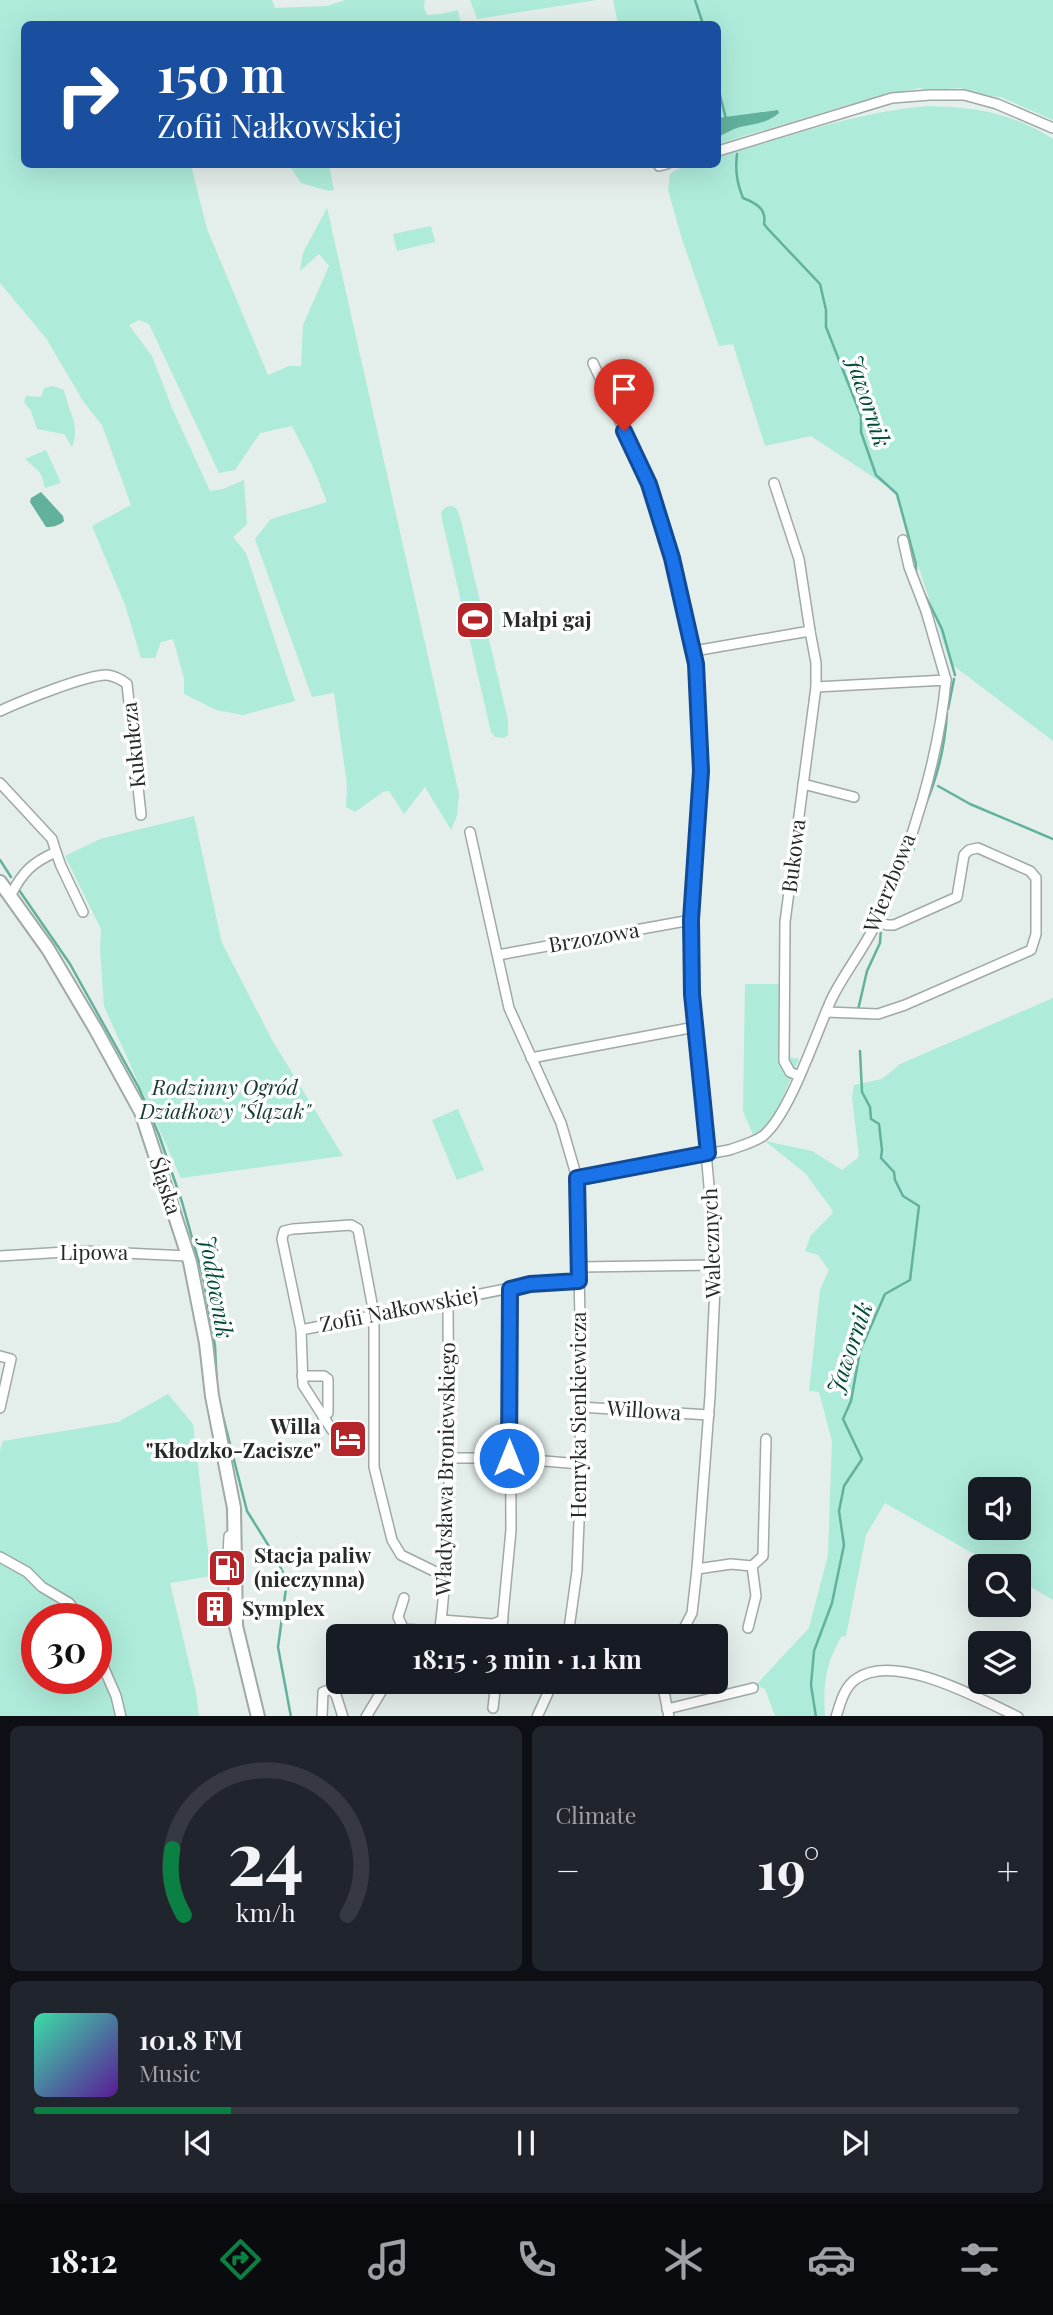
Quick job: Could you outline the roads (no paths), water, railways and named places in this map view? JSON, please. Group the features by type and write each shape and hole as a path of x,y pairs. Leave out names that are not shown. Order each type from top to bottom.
{"street":[{"path":"721,150 892,98 930,95 964,95 998,104 1053,128"},
{"name":"Walecznych","path":"593,362 649,484 672,558 694,651 697,677 701,771 691,920 692,994 716,1265 698,1569 692,1613 686,1624"},
{"name":"Bukowa","path":"774,483 799,559 816,663 816,687 785,922 784,1062 790,1072 799,1076"},
{"path":"816,687 946,680 926,611 909,567 904,540"},
{"path":"694,651 810,631"},
{"name":"Kukułcza","path":"0,711 94,678 106,675 122,680 127,684 141,816"},
{"name":"Wierzbowa","path":"577,1178 729,1150 751,1143 762,1136 779,1116 826,1012 877,921 903,855 931,771 946,680"},
{"path":"0,783 52,839 61,866 83,912"},
{"path":"803,784 854,797"},
{"name":"Henryka Sienkiewicza","path":"470,832 509,1009 561,1123 577,1178 580,1464 577,1572 570,1624"},
{"path":"826,1012 877,1014 905,1005 1031,950 1036,934 1036,878 1030,871 978,848 969,850 964,855 957,897 894,925 877,921"},
{"path":"10,895 21,875 56,852"},
{"name":"Śląska","path":"0,882 48,949 141,1112 188,1256 196,1286 212,1396 230,1479 235,1534 236,1626 258,1716"},
{"name":"Brzozowa","path":"498,956 691,920"},
{"path":"531,1058 695,1027"},
{"path":"332,1430 303,1385 301,1330 282,1239 284,1231 351,1225 358,1229 374,1314 374,1467 392,1540 401,1555 444,1576"},
{"name":"Lipowa","path":"0,1256 82,1251 188,1256"},
{"path":"579,1267 716,1265"},
{"name":"Zofii Nałkowskiej","path":"301,1330 530,1284 579,1281"},
{"path":"502,1624 510,1530 510,1289"},
{"name":"Władysława Broniewskiego","path":"441,1624 449,1531 448,1301"},
{"path":"0,1356 11,1359 0,1408"},
{"path":"302,1376 324,1376 328,1379 328,1413 323,1417"},
{"name":"Willowa","path":"580,1407 709,1415"},
{"path":"698,1569 731,1564 752,1566 763,1556 766,1439"},
{"path":"448,1458 509,1458 580,1464"},
{"path":"0,1556 69,1603"},
{"path":"748,1628 756,1596 752,1566"},
{"path":"400,1624 398,1617 404,1598"},
{"path":"442,1620 493,1624 503,1620"},
{"path":"836,1716 840,1702 854,1680 882,1671 924,1675 1016,1716"},
{"path":"112,1687 121,1716"},
{"path":"664,1694 668,1713 753,1688"},
{"path":"322,1716 323,1692 331,1689 336,1695 343,1716"},
{"path":"367,1716 380,1694"},
{"path":"493,1708 495,1694"},
{"path":"537,1716 548,1694"}],"waterway":[{"name":"Jawornik","path":"695,0 702,21"},
{"name":"Jawornik","path":"721,99 726,119"},
{"name":"Jawornik","path":"737,154 737,177 743,198 760,207 764,214 764,224 820,284 826,310 826,327 861,416 861,432 876,475 897,494 916,564 916,575"},
{"name":"Jawornik","path":"921,587 942,629 955,675"},
{"name":"Jawornik","path":"948,709 954,679"},
{"name":"Jawornik","path":"924,808 940,762 947,713"},
{"path":"938,786 970,804 1053,839"},
{"name":"Jawornik","path":"909,854 913,851 917,831"},
{"name":"Jodłownik","path":"0,860 11,877"},
{"name":"Jodłownik","path":"19,890 70,964 139,1088 159,1135 182,1202 203,1277 215,1346 217,1387"},
{"name":"Jawornik","path":"886,916 890,902"},
{"name":"Jawornik","path":"858,1010 867,971 880,943 881,928"},
{"name":"Jawornik","path":"816,1716 811,1685 814,1651 832,1603 844,1545 839,1511 844,1486 862,1459 843,1419 851,1401 860,1351 885,1294 910,1280 919,1206 903,1196 894,1172 881,1158 879,1124 871,1119 870,1107 862,1092 860,1051"},
{"name":"Jodłownik","path":"218,1397 247,1511 287,1581 278,1647 291,1716"}],"place":[{"name":"Małpi gaj","path":"475,620"},
{"name":"Willa \"Kłodzko-Zacisze\"","path":"348,1439"},
{"name":"Stacja paliw (nieczynna)","path":"227,1568"},
{"name":"Symplex","path":"215,1609"}],"park label":[{"name":"Rodzinny Ogród Działkowy \"Ślązak\"","path":"225,1100"}]}
